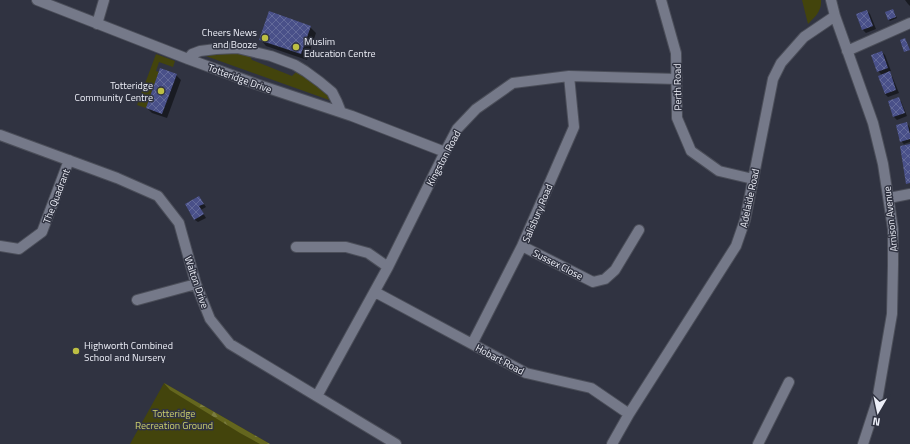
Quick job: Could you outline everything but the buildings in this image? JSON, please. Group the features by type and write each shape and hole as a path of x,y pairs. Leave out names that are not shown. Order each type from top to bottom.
{"street":[{"name":"Totteridge Drive","path":"37,0 188,59 256,84 340,112 445,152"},
{"path":"97,24 104,0"},
{"name":"Perth Road","path":"661,0 676,53 677,118 691,151 719,171 753,179"},
{"name":"Arnison Avenue","path":"831,0 835,16 873,123 883,164 889,198 892,229 894,265 892,314 876,401 863,444"},
{"name":"Adelaide Road","path":"612,444 629,414 736,246 745,220 773,78 781,63 804,37 835,16"},
{"path":"847,51 910,23"},
{"path":"188,59 192,54 200,51 236,48 271,56 295,65 320,82 332,92 340,112"},
{"name":"Kingston Road","path":"317,396 375,292 457,129 476,109 513,83 570,76 677,79"},
{"name":"Salisbury Road","path":"472,344 522,246 574,127 570,76"},
{"name":"Walton Drive","path":"0,135 117,178 158,196 179,223 196,284 210,319 230,344 396,444"},
{"name":"The Quadrant","path":"0,246 19,249 42,232 69,160"},
{"path":"889,198 910,194"},
{"name":"Sussex Close","path":"522,246 593,282 605,279 615,270 639,230"},
{"path":"296,246 346,247 368,253 388,267"},
{"path":"137,300 196,284"},
{"name":"Hobart Road","path":"375,292 526,373 591,388 629,414"},
{"path":"758,444 789,382"}],"green space":[{"path":"802,0 821,0 819,11 808,24"},
{"path":"239,51 250,56 252,60 292,76 296,72 301,72 333,95 332,101 203,55"},
{"path":"156,54 175,61 173,67 159,62 156,71 159,72 146,108 137,105"},
{"name":"Totteridge Recreation Ground","path":"164,383 270,444 130,444"},
{"path":"164,383 270,444 260,444 240,433 170,390"}],"place":[{"name":"Cheers News and Booze","path":"265,38"},
{"name":"Muslim Education Centre","path":"296,47"},
{"name":"Totteridge Community Centre","path":"161,91"},
{"name":"Highworth Combined School and Nursery","path":"76,351"}]}
